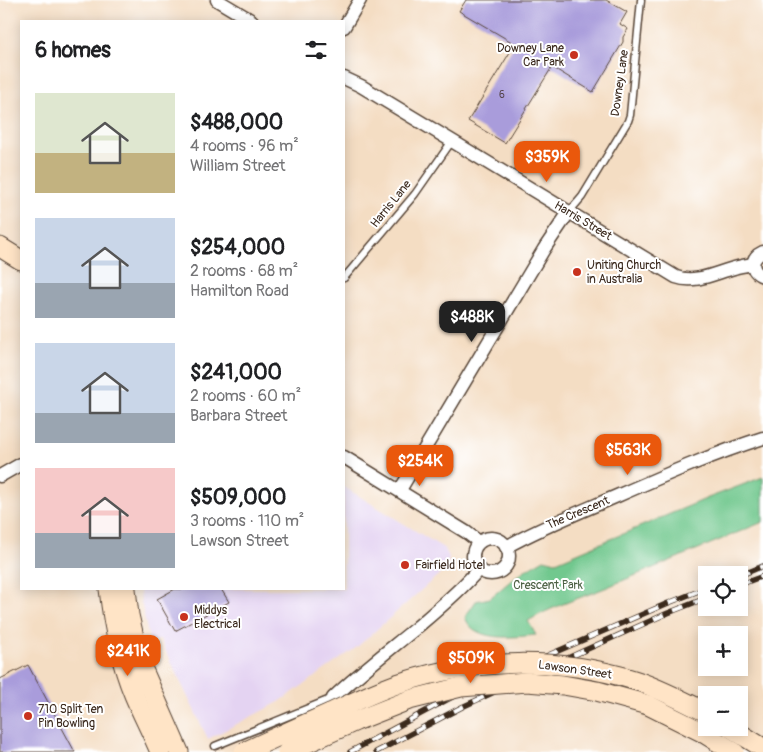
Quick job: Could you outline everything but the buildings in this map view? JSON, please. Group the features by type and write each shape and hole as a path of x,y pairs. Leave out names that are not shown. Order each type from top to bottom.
{"main road":[{"path":"0,247 20,259"},
{"path":"109,590 118,646 126,674 160,752"},
{"path":"126,590 129,615 140,663 179,752"},
{"name":"Lawson Street","path":"244,752 361,698 402,682 445,670 505,664 554,665 602,672 634,680 698,708"},
{"name":"Lawson Street","path":"287,752 409,700 461,687 527,682 563,685 596,691 648,706 702,732 734,752"},
{"path":"744,736 763,748"}],"street":[{"path":"217,0 250,20"},
{"path":"345,25 360,0"},
{"name":"Harris Street","path":"345,78 361,86 669,274 682,279 697,279 735,267 753,264"},
{"path":"400,490 544,249 569,212"},
{"path":"763,252 758,254 753,264 757,273 763,276"},
{"name":"The Crescent","path":"506,547 540,529 670,473 763,438"},
{"path":"345,458 400,490 479,542"},
{"path":"0,476 20,465"},
{"path":"496,538 502,541 509,557 505,568 500,572 489,575 478,570 472,559 472,553 474,547 479,542 484,539 496,538"},
{"path":"333,698 441,606 478,570"}],"lane":[{"name":"Downey Lane","path":"569,212 582,197 628,121 631,109 642,0"},
{"name":"Harris Lane","path":"345,277 415,194 452,141"},
{"path":"215,746 333,698"}],"shaded area":[{"path":"345,488 445,549 449,557 448,565 445,569 357,647 279,702 208,739 160,639 150,644 140,590 345,590"}],"green space":[{"name":"Crescent Park","path":"763,477 763,522 539,615 528,621 536,635 502,637 484,634 471,627 465,617 476,601 490,598 525,570 544,559 556,562"}],"railway":[{"path":"748,572 763,566"},
{"path":"748,582 763,576"},
{"path":"350,752 454,696 698,591"},
{"path":"376,752 462,707 583,651 698,601"}],"place":[{"name":"Downey Lane Car Park","path":"574,55"},
{"name":"Uniting Church in Australia","path":"577,272"},
{"name":"Fairfield Hotel","path":"405,565"},
{"name":"Middys Electrical","path":"184,617"},
{"name":"710 Split Ten Pin Bowling","path":"28,716"}]}
